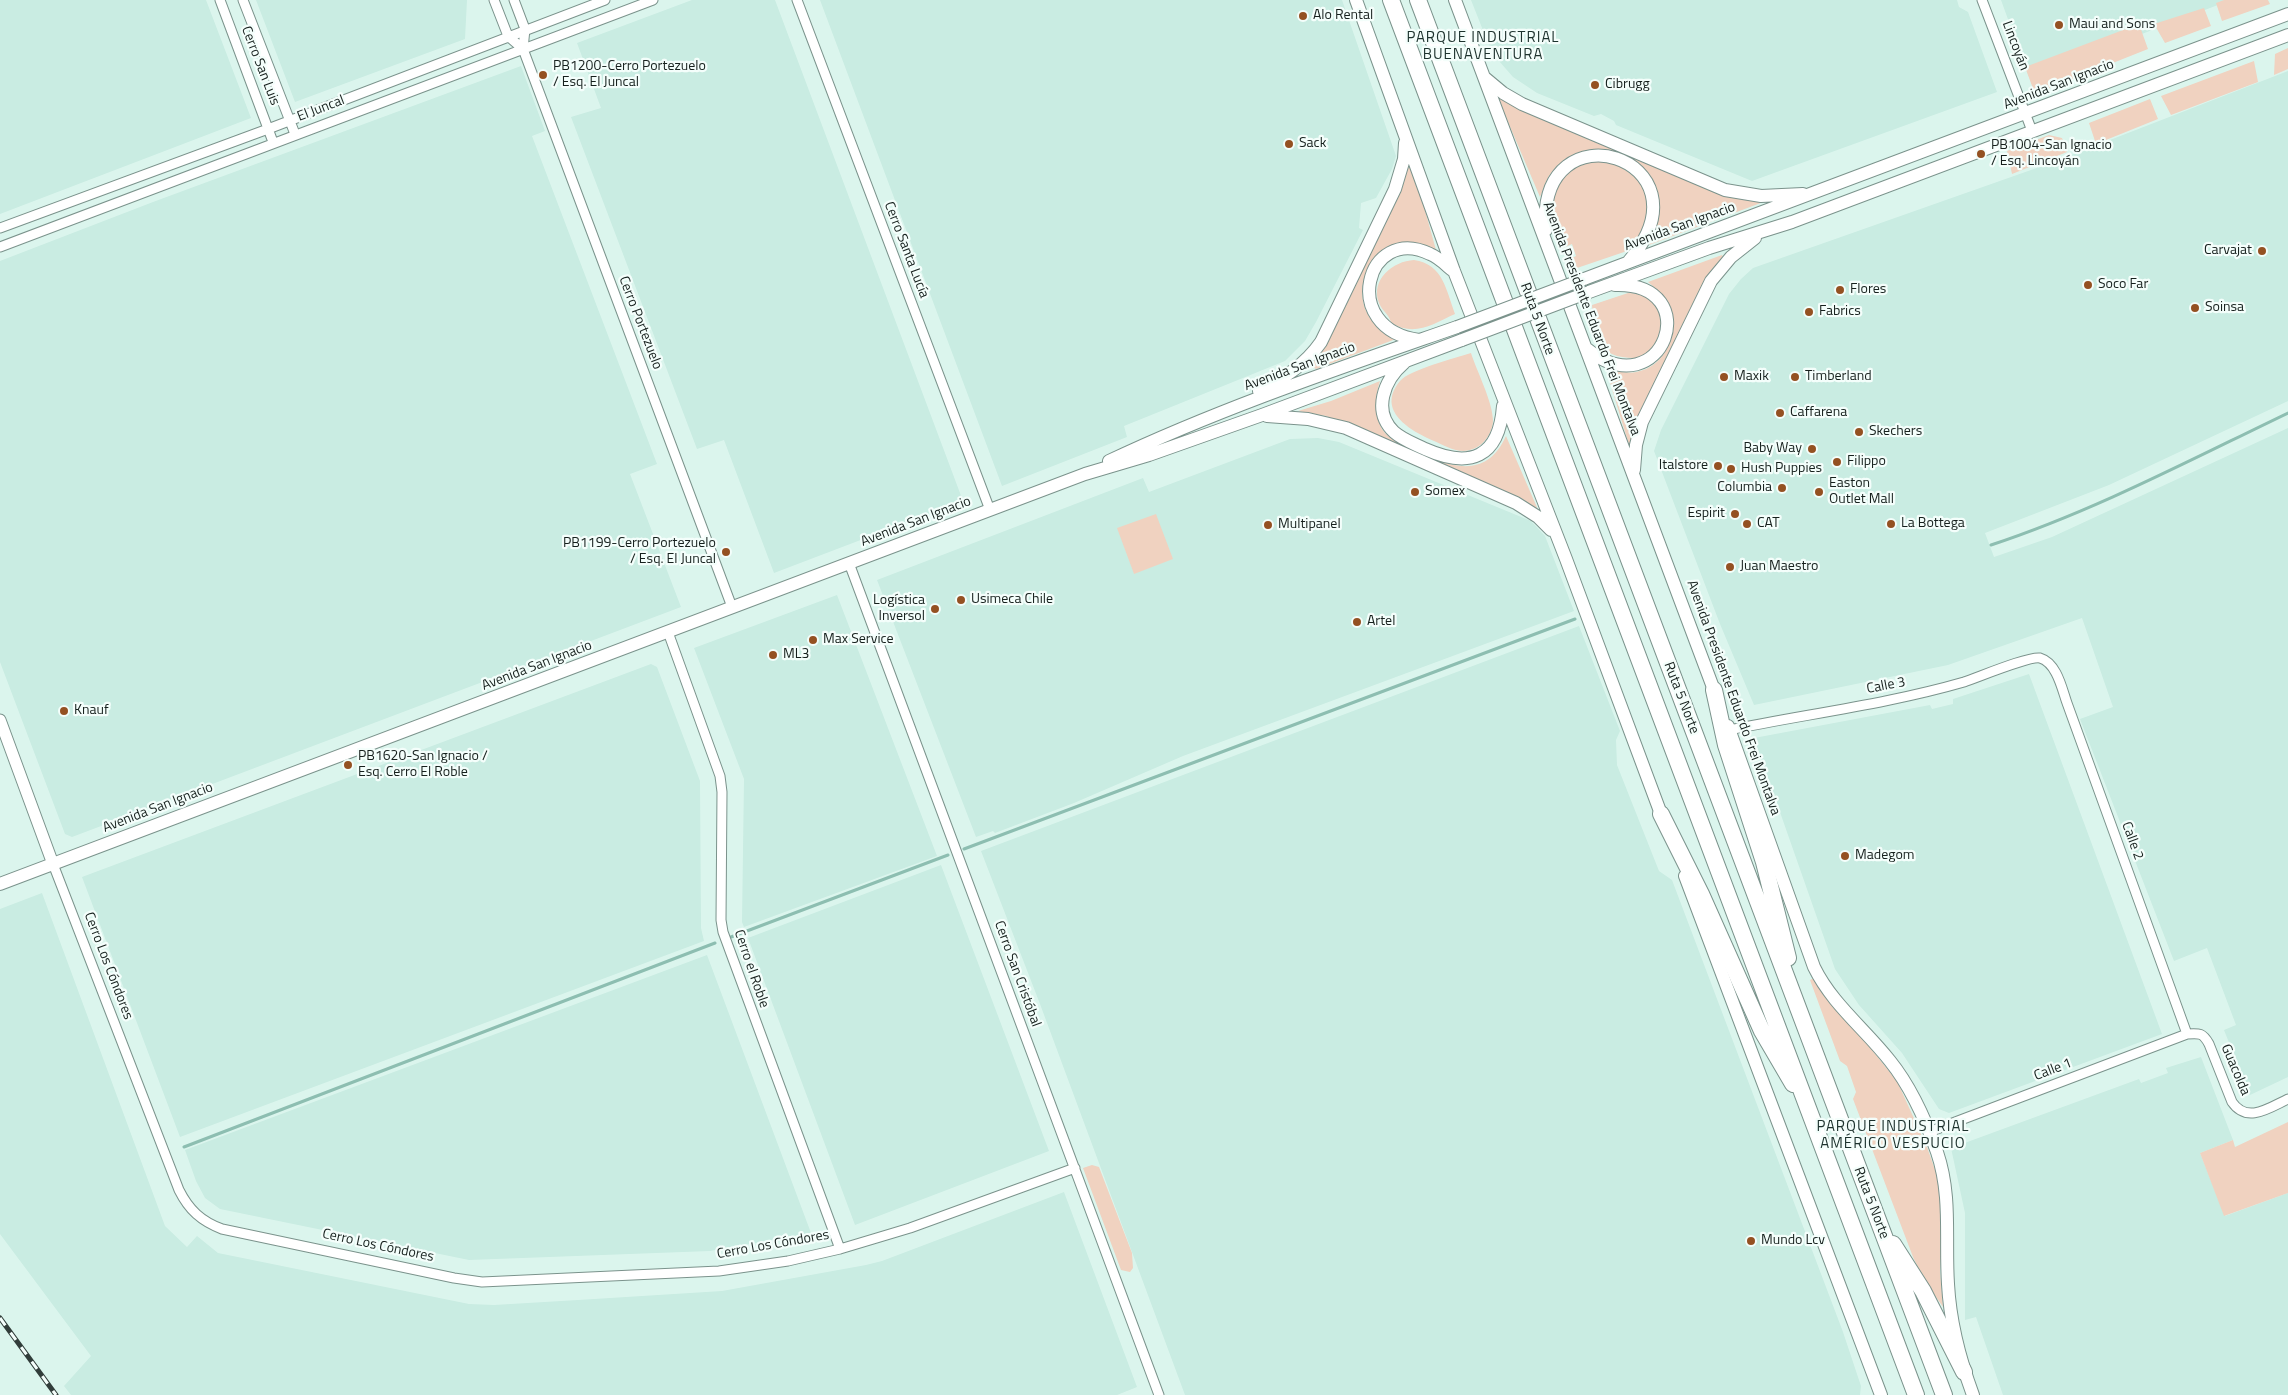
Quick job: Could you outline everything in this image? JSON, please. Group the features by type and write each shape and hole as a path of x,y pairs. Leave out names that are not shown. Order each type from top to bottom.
{"highway":[{"name":"Ruta 5 Norte","path":"1390,0 1400,22 1809,1106 1915,1392"},
{"name":"Ruta 5 Norte","path":"1418,0 1944,1395"},
{"path":"1714,690 1728,754 1758,841 1771,887 1804,1023"},
{"path":"1661,814 1701,894 1762,1031 1782,1068 1809,1106"},
{"path":"1881,1228 1906,1262 1964,1372"}],"main road":[{"path":"1356,0 1454,271 1881,1395"},
{"name":"Avenida Presidente Eduardo Frei Montalva","path":"1454,0 1587,349 1729,730 1816,971 1835,1000 1896,1068 1929,1132 1941,1164 1946,1188 1948,1216 1949,1296 1964,1372 1973,1395"},
{"name":"Avenida San Ignacio","path":"1085,474 1131,451 1239,406 1786,204 2288,14"},
{"name":"Avenida San Ignacio","path":"0,884 1085,474 1149,455 1262,415 1709,248 1792,222 2288,35"},
{"path":"1483,76 1503,94 1522,104 1714,186 1749,194 1812,194"},
{"path":"2092,89 2092,100 2097,106"},
{"path":"1239,406 1256,393 1297,369 1311,356 1321,342 1395,189 1404,159 1405,138"},
{"path":"1548,245 1546,205 1550,187 1557,174 1568,165 1582,158 1596,156 1611,157 1626,162 1638,171 1647,183 1654,204 1653,219 1648,232 1628,261"},
{"path":"1786,204 1785,216 1792,222"},
{"path":"1635,478 1636,445 1642,422 1706,290 1728,261 1763,232"},
{"path":"1419,340 1397,334 1378,320 1372,310 1369,299 1368,286 1371,273 1386,256 1397,251 1411,249 1432,254 1454,271"},
{"path":"1587,349 1609,362 1631,366 1652,358 1666,338 1668,319 1664,307 1656,296 1640,287 1608,285"},
{"path":"1408,359 1396,370 1384,389 1382,404 1384,417 1399,436 1433,452 1459,459 1481,454 1495,440 1501,426 1504,403"},
{"path":"1262,415 1319,421 1346,428 1524,507 1538,517 1556,537"}],"street":[{"name":"Cerro San Luis","path":"220,0 273,142"},
{"name":"Cerro San Luis","path":"244,0 295,134"},
{"name":"Cerro Portezuelo","path":"494,0 508,36 522,49 732,607"},
{"name":"Cerro Portezuelo","path":"514,0 525,29 522,49"},
{"name":"El Juncal","path":"0,228 268,129 525,29 605,0"},
{"name":"El Juncal","path":"0,247 273,142 653,0"},
{"name":"Cerro Santa Lucía","path":"797,0 990,510"},
{"name":"Lincoyán","path":"1982,0 2032,131"},
{"name":"Cerro San Cristóbal","path":"849,563 1159,1395"},
{"name":"Cerro el Roble","path":"668,632 720,776 722,792 721,920 726,942 840,1249"},
{"name":"Calle 3","path":"1729,730 1915,694 1966,681 2028,659 2040,658 2045,661"},
{"name":"Calle 2","path":"2045,661 2054,671 2067,703 2188,1034"},
{"name":"Cerro Los Cóndores","path":"0,720 53,864 179,1190 193,1212 213,1226 482,1282 733,1270 788,1261 840,1249 910,1228 1075,1168"},
{"name":"Guacolda","path":"2188,1034 2199,1033 2204,1036 2232,1102 2239,1110 2247,1114 2256,1114 2288,1100"},
{"name":"Calle 1","path":"1929,1132 2188,1034"}],"shaded area":[{"path":"0,0 206,0 251,118 0,214"},
{"path":"256,0 467,0 465,39 295,102"},
{"path":"692,0 775,0 963,501 774,573 724,440 697,449 571,117 601,108 577,43"},
{"path":"820,0 1342,0 1396,156 1392,169 1376,198 1361,203 1359,228 1363,230 1316,322 1305,341 1285,361 1124,426 1127,437 1002,486"},
{"path":"1471,0 1957,0 1959,7 1968,12 1997,92 1752,181 1616,125 1614,121 1601,114 1594,116 1537,93 1513,77 1492,53"},
{"path":"2001,0 2231,0 2029,77"},
{"path":"2224,0 2268,0 2270,4 2222,21 2216,3"},
{"path":"2204,8 2211,26 2165,43 2154,24"},
{"path":"2139,24 2148,49 2035,94 2025,67"},
{"path":"2288,48 2288,69 2274,75 2275,54"},
{"path":"2254,61 2258,82 2171,115 2161,96"},
{"path":"521,66 545,131 532,136 657,464 630,474 681,607 72,837 65,834 0,662 0,261 153,202"},
{"path":"2288,71 2288,401 2109,485 1985,533 1994,557 2052,537 2288,428 2288,1077 2250,1095 2224,1030 2236,1025 2207,948 2174,961 2080,719 2113,707 2082,618 1948,665 1754,705 1720,624 1654,451 1661,430 1729,294 1753,268 2048,164"},
{"path":"1496,94 1766,201 1649,245 1658,218 1657,193 1647,173 1630,159 1610,151 1589,150 1567,158 1549,176 1540,197"},
{"path":"2150,99 2158,119 2096,144 2089,123"},
{"path":"2049,135 2062,138 2067,152 2012,174 2007,151"},
{"path":"1611,161 1639,179 1648,196 1646,227 1630,250 1577,268 1572,258 1576,256 1572,244 1563,248 1551,216 1558,179 1581,162"},
{"path":"1410,167 1423,203 1436,250 1411,245 1391,249 1376,259 1366,274 1362,291 1366,309 1377,326 1396,339 1316,369 1310,365 1321,352 1406,169"},
{"path":"1722,255 1723,257 1638,420 1629,445 1605,366 1625,372 1642,371 1656,362 1667,350 1672,333 1671,316 1664,298 1648,282"},
{"path":"1414,260 1424,262 1437,273 1446,287 1455,314 1424,328 1408,329 1391,323 1379,303 1377,295 1378,287 1385,273 1398,264"},
{"path":"1628,293 1647,297 1659,309 1662,317 1661,335 1657,344 1641,357 1635,358 1622,357 1605,350 1596,336 1594,327 1592,305"},
{"path":"1471,353 1488,396 1493,421 1490,432 1484,442 1474,449 1460,451 1449,448 1415,432 1399,419 1394,411 1392,402 1393,392 1400,381 1413,373"},
{"path":"1380,381 1376,411 1382,429 1393,440 1417,452 1442,462 1467,466 1478,464 1488,459 1498,450 1506,436 1539,512 1477,480 1326,416 1298,411 1331,401"},
{"path":"1318,438 1339,442 1531,521 1545,536 1574,611 1183,756 1074,803 995,833 993,831 976,837 877,580 1143,478 1149,492 1290,439"},
{"path":"1156,514 1173,559 1134,574 1117,528"},
{"path":"837,595 937,856 744,927 742,922 744,779 694,648"},
{"path":"1579,626 1620,731 1616,740 1617,765 1659,871 1672,880 1843,1332 1861,1386 1860,1395 1185,1395 1040,1004 981,851"},
{"path":"651,664 657,667 700,781 701,928 704,941 180,1137 82,877"},
{"path":"2029,674 2162,1034 1949,1113 1939,1109 1902,1053 1859,1005 1835,969 1754,738 1930,705 1932,709 1953,704 1953,699"},
{"path":"941,865 1049,1151 855,1225 748,938"},
{"path":"42,893 165,1226 187,1247 197,1236 218,1253 469,1304 494,1305 722,1291 882,1261 1064,1192 1137,1387 1117,1395 71,1395 64,1386 91,1356 0,1234 0,909"},
{"path":"707,955 811,1233 710,1251 469,1260 220,1209 205,1198 196,1181 185,1150"},
{"path":"1814,978 1897,1081 1927,1147 1940,1184 1943,1225 1940,1271 1943,1307 1924,1280 1913,1257 1853,1099 1856,1092 1847,1066 1840,1061 1810,980"},
{"path":"2201,1057 2233,1140 2200,1153 2225,1216 2288,1193 2288,1395 2003,1395 1976,1317 1965,1320 1965,1213 1951,1148 2139,1079 2141,1083 2168,1073 2166,1068"},
{"path":"2288,1122 2288,1193 2224,1216 2200,1153 2233,1140 2235,1147"},
{"path":"1092,1165 1099,1167 1132,1253 1133,1268 1130,1272 1121,1270 1083,1168"}],"waterway":[{"path":"1991,545 2104,501 2288,413"},
{"path":"964,849 1575,619"},
{"path":"731,937 948,855"},
{"path":"184,1147 715,943"}],"railway":[{"path":"0,1318 56,1395"}],"place":[{"name":"Alo Rental","path":"1303,16"},
{"name":"Maui and Sons","path":"2059,25"},
{"name":"PB1200-Cerro Portezuelo / Esq. El Juncal","path":"543,75"},
{"name":"Cibrugg","path":"1595,85"},
{"name":"Sack","path":"1289,144"},
{"name":"PB1004-San Ignacio / Esq. Lincoyán","path":"1981,154"},
{"name":"Carvajat","path":"2262,251"},
{"name":"Soco Far","path":"2088,285"},
{"name":"Flores","path":"1840,290"},
{"name":"Soinsa","path":"2195,308"},
{"name":"Fabrics","path":"1809,312"},
{"name":"Maxik","path":"1724,377"},
{"name":"Timberland","path":"1795,377"},
{"name":"Caffarena","path":"1780,413"},
{"name":"Skechers","path":"1859,432"},
{"name":"Baby Way","path":"1812,449"},
{"name":"Filippo","path":"1837,462"},
{"name":"Italstore","path":"1718,466"},
{"name":"Hush Puppies","path":"1731,469"},
{"name":"Columbia","path":"1782,488"},
{"name":"Somex","path":"1415,492"},
{"name":"Easton Outlet Mall","path":"1819,492"},
{"name":"Espirit","path":"1735,514"},
{"name":"CAT","path":"1747,524"},
{"name":"La Bottega","path":"1891,524"},
{"name":"Multipanel","path":"1268,525"},
{"name":"PB1199-Cerro Portezuelo / Esq. El Juncal","path":"726,552"},
{"name":"Juan Maestro","path":"1730,567"},
{"name":"Usimeca Chile","path":"961,600"},
{"name":"Logística Inversol","path":"935,609"},
{"name":"Artel","path":"1357,622"},
{"name":"Max Service","path":"813,640"},
{"name":"ML3","path":"773,655"},
{"name":"Knauf","path":"64,711"},
{"name":"PB1620-San Ignacio / Esq. Cerro El Roble","path":"348,765"},
{"name":"Madegom","path":"1845,856"},
{"name":"Mundo Lcv","path":"1751,1241"}],"district":[{"name":"PARQUE INDUSTRIAL BUENAVENTURA","path":"1483,46"},
{"name":"PARQUE INDUSTRIAL AMÉRICO VESPUCIO","path":"1893,1136"}]}
